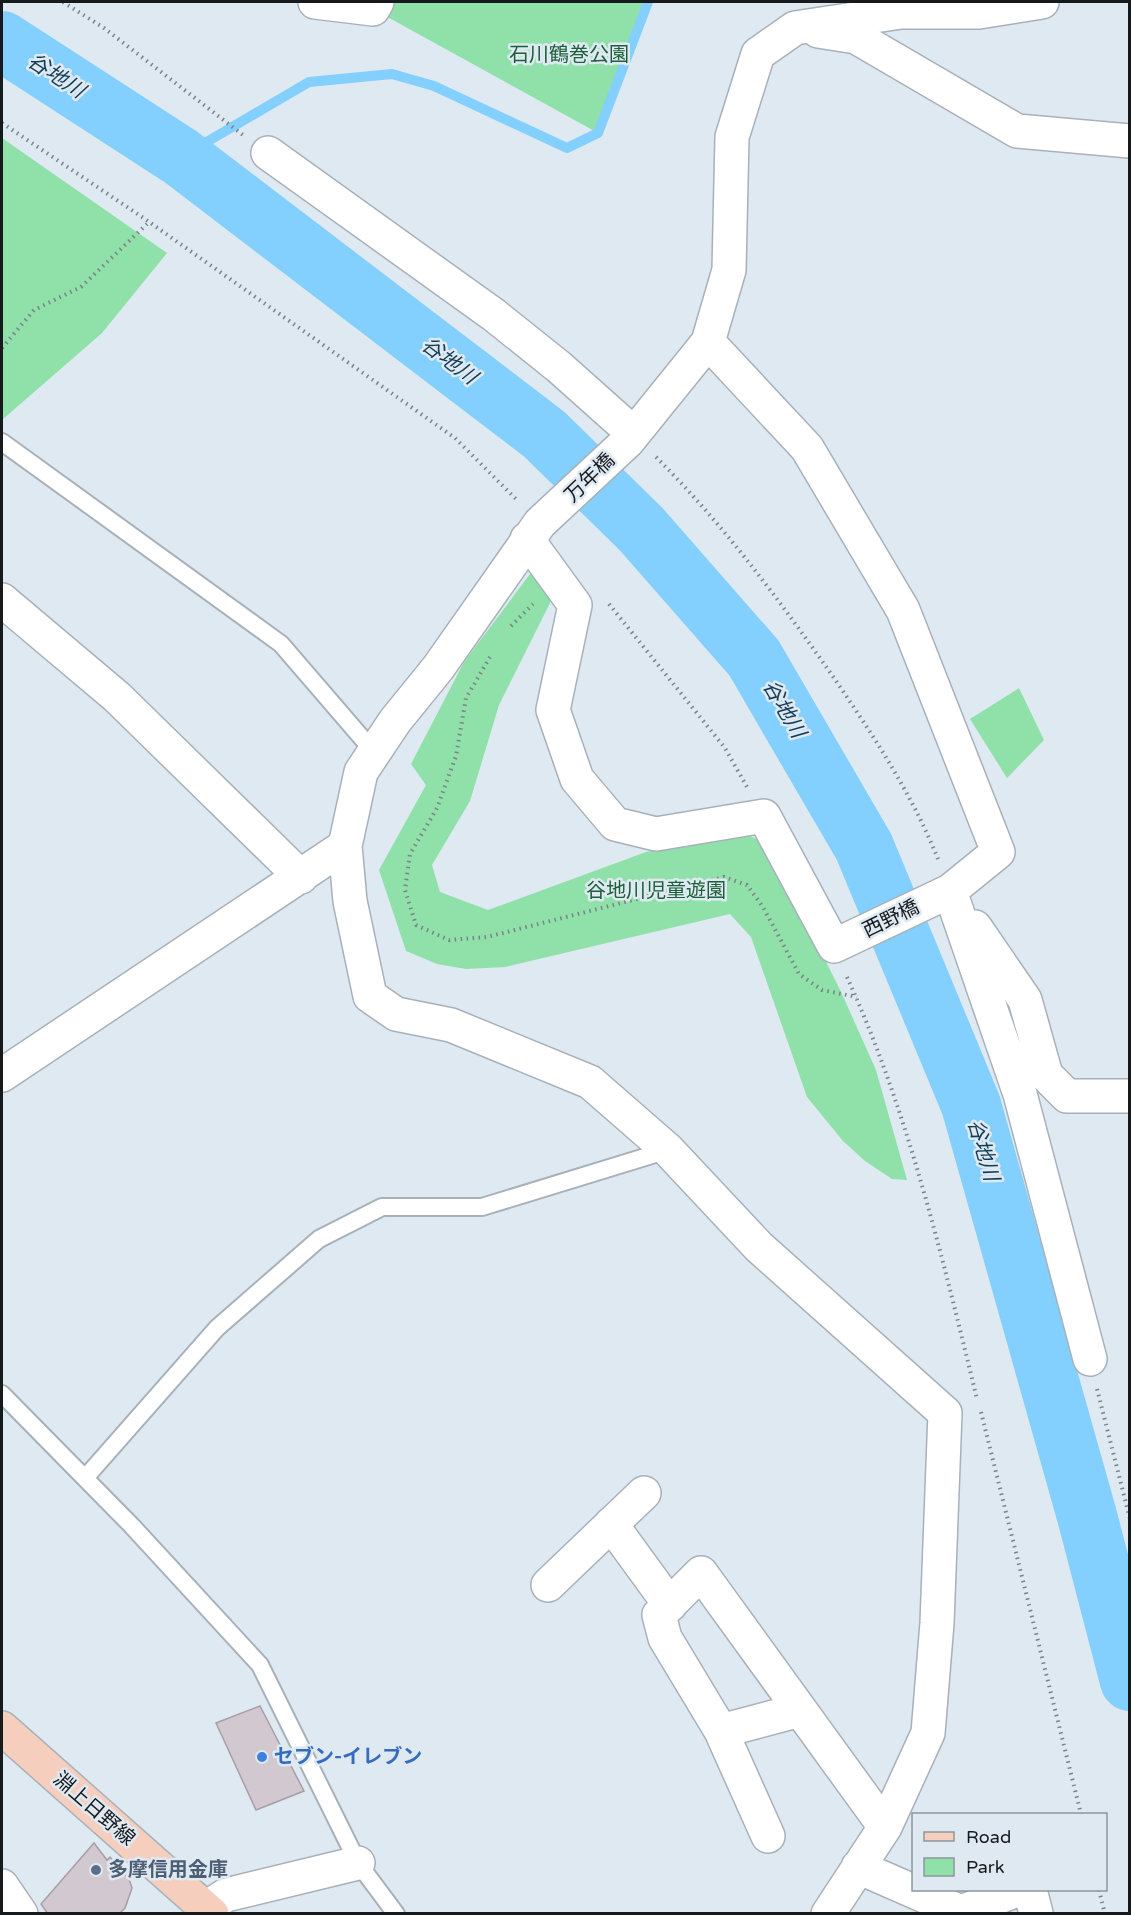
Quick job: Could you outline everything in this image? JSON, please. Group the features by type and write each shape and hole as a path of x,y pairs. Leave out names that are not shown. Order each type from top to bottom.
{"main road":[{"name":"淵上日野線","path":"2,1728 206,1912"}],"street":[{"path":"315,2 373,9 377,2"},
{"path":"708,342 729,270 732,138 758,54 795,28 901,12 979,12 1042,2"},
{"path":"795,28 856,37 1017,131 1130,141"},
{"path":"260,147 494,315 559,367 630,437"},
{"name":"万年橋","path":"708,342 630,437 540,523 527,539 438,668 395,721 361,772 345,846 350,901 370,996 396,1014 451,1025 590,1082 668,1150 759,1247 945,1413 937,1623 928,1733 885,1827"},
{"name":"西野橋","path":"708,342 807,448 903,610 998,852 943,894 840,943"},
{"path":"527,539 575,605 553,710 577,779 615,824 656,834 764,816 840,943"},
{"path":"2,600 117,697 302,877"},
{"path":"2,1075 302,877 345,846"},
{"path":"943,894 1025,1000 1046,1075 1067,1096 1130,1096"},
{"path":"943,894 1020,1094 1090,1359"},
{"path":"548,1585 644,1494"},
{"path":"611,1524 670,1605"},
{"path":"768,1836 721,1731 665,1638 659,1616 701,1574 885,1827 828,1914"},
{"path":"721,1731 800,1710"},
{"path":"206,1912 226,1895 358,1863"},
{"path":"858,1867 912,1891"},
{"path":"2,1886 21,1914"},
{"path":"913,1891 961,1912 1014,1891"},
{"path":"1030,1891 1036,1914"}],"lane":[{"path":"2,442 281,644 374,752"},
{"path":"85,1478 217,1328 319,1239 382,1207 482,1207 668,1150"},
{"path":"2,1394 85,1478 260,1665 358,1863 396,1914"}],"path":[{"path":"63,2 104,28 219,120 260,147"},
{"path":"2,123 145,219 455,438 500,482"},
{"path":"2,348 34,310 81,286 147,224"},
{"path":"681,482 801,630 887,758 928,834"},
{"path":"509,628 556,579"},
{"path":"603,596 725,748 764,816"},
{"path":"495,647 466,698 456,756 437,808 410,854 405,890 416,925 449,940 487,937 724,877 747,885 763,907 800,974 822,990 857,997"},
{"path":"840,943 857,997 905,1127 937,1237 1081,1813"},
{"path":"1090,1359 1130,1519"},
{"path":"1099,1891 1105,1914"}],"green space":[{"name":"石川鶴巻公園","path":"377,2 648,2 598,133 373,9"},
{"path":"2,138 167,253 102,333 2,420"},
{"name":"谷地川児童遊園","path":"533,570 553,597 499,705 470,801 432,865 440,892 488,910 646,852 743,833 768,844 842,994 876,1070 907,1180 892,1179 865,1161 843,1141 807,1097 751,937 730,914 505,967 466,969 437,964 406,951 379,870 426,785 411,764 464,662"},
{"path":"1019,688 1044,740 1007,778 970,719"}],"building":[{"path":"260,1706 304,1791 256,1810 216,1723"},
{"name":"多摩信用金庫","path":"94,1843 107,1860 110,1857 129,1879 132,1888 125,1908 119,1914 48,1914 41,1904"}],"waterway":[{"path":"181,157 309,82 392,74 434,86 567,148 598,133 648,2"},
{"name":"谷地川","path":"2,41 181,157 544,434 641,529 754,658 864,847 971,1105 1087,1516 1130,1681"}],"place":[{"name":"セブン-イレブン","path":"262,1757"},
{"name":"多摩信用金庫","path":"96,1870"}]}
